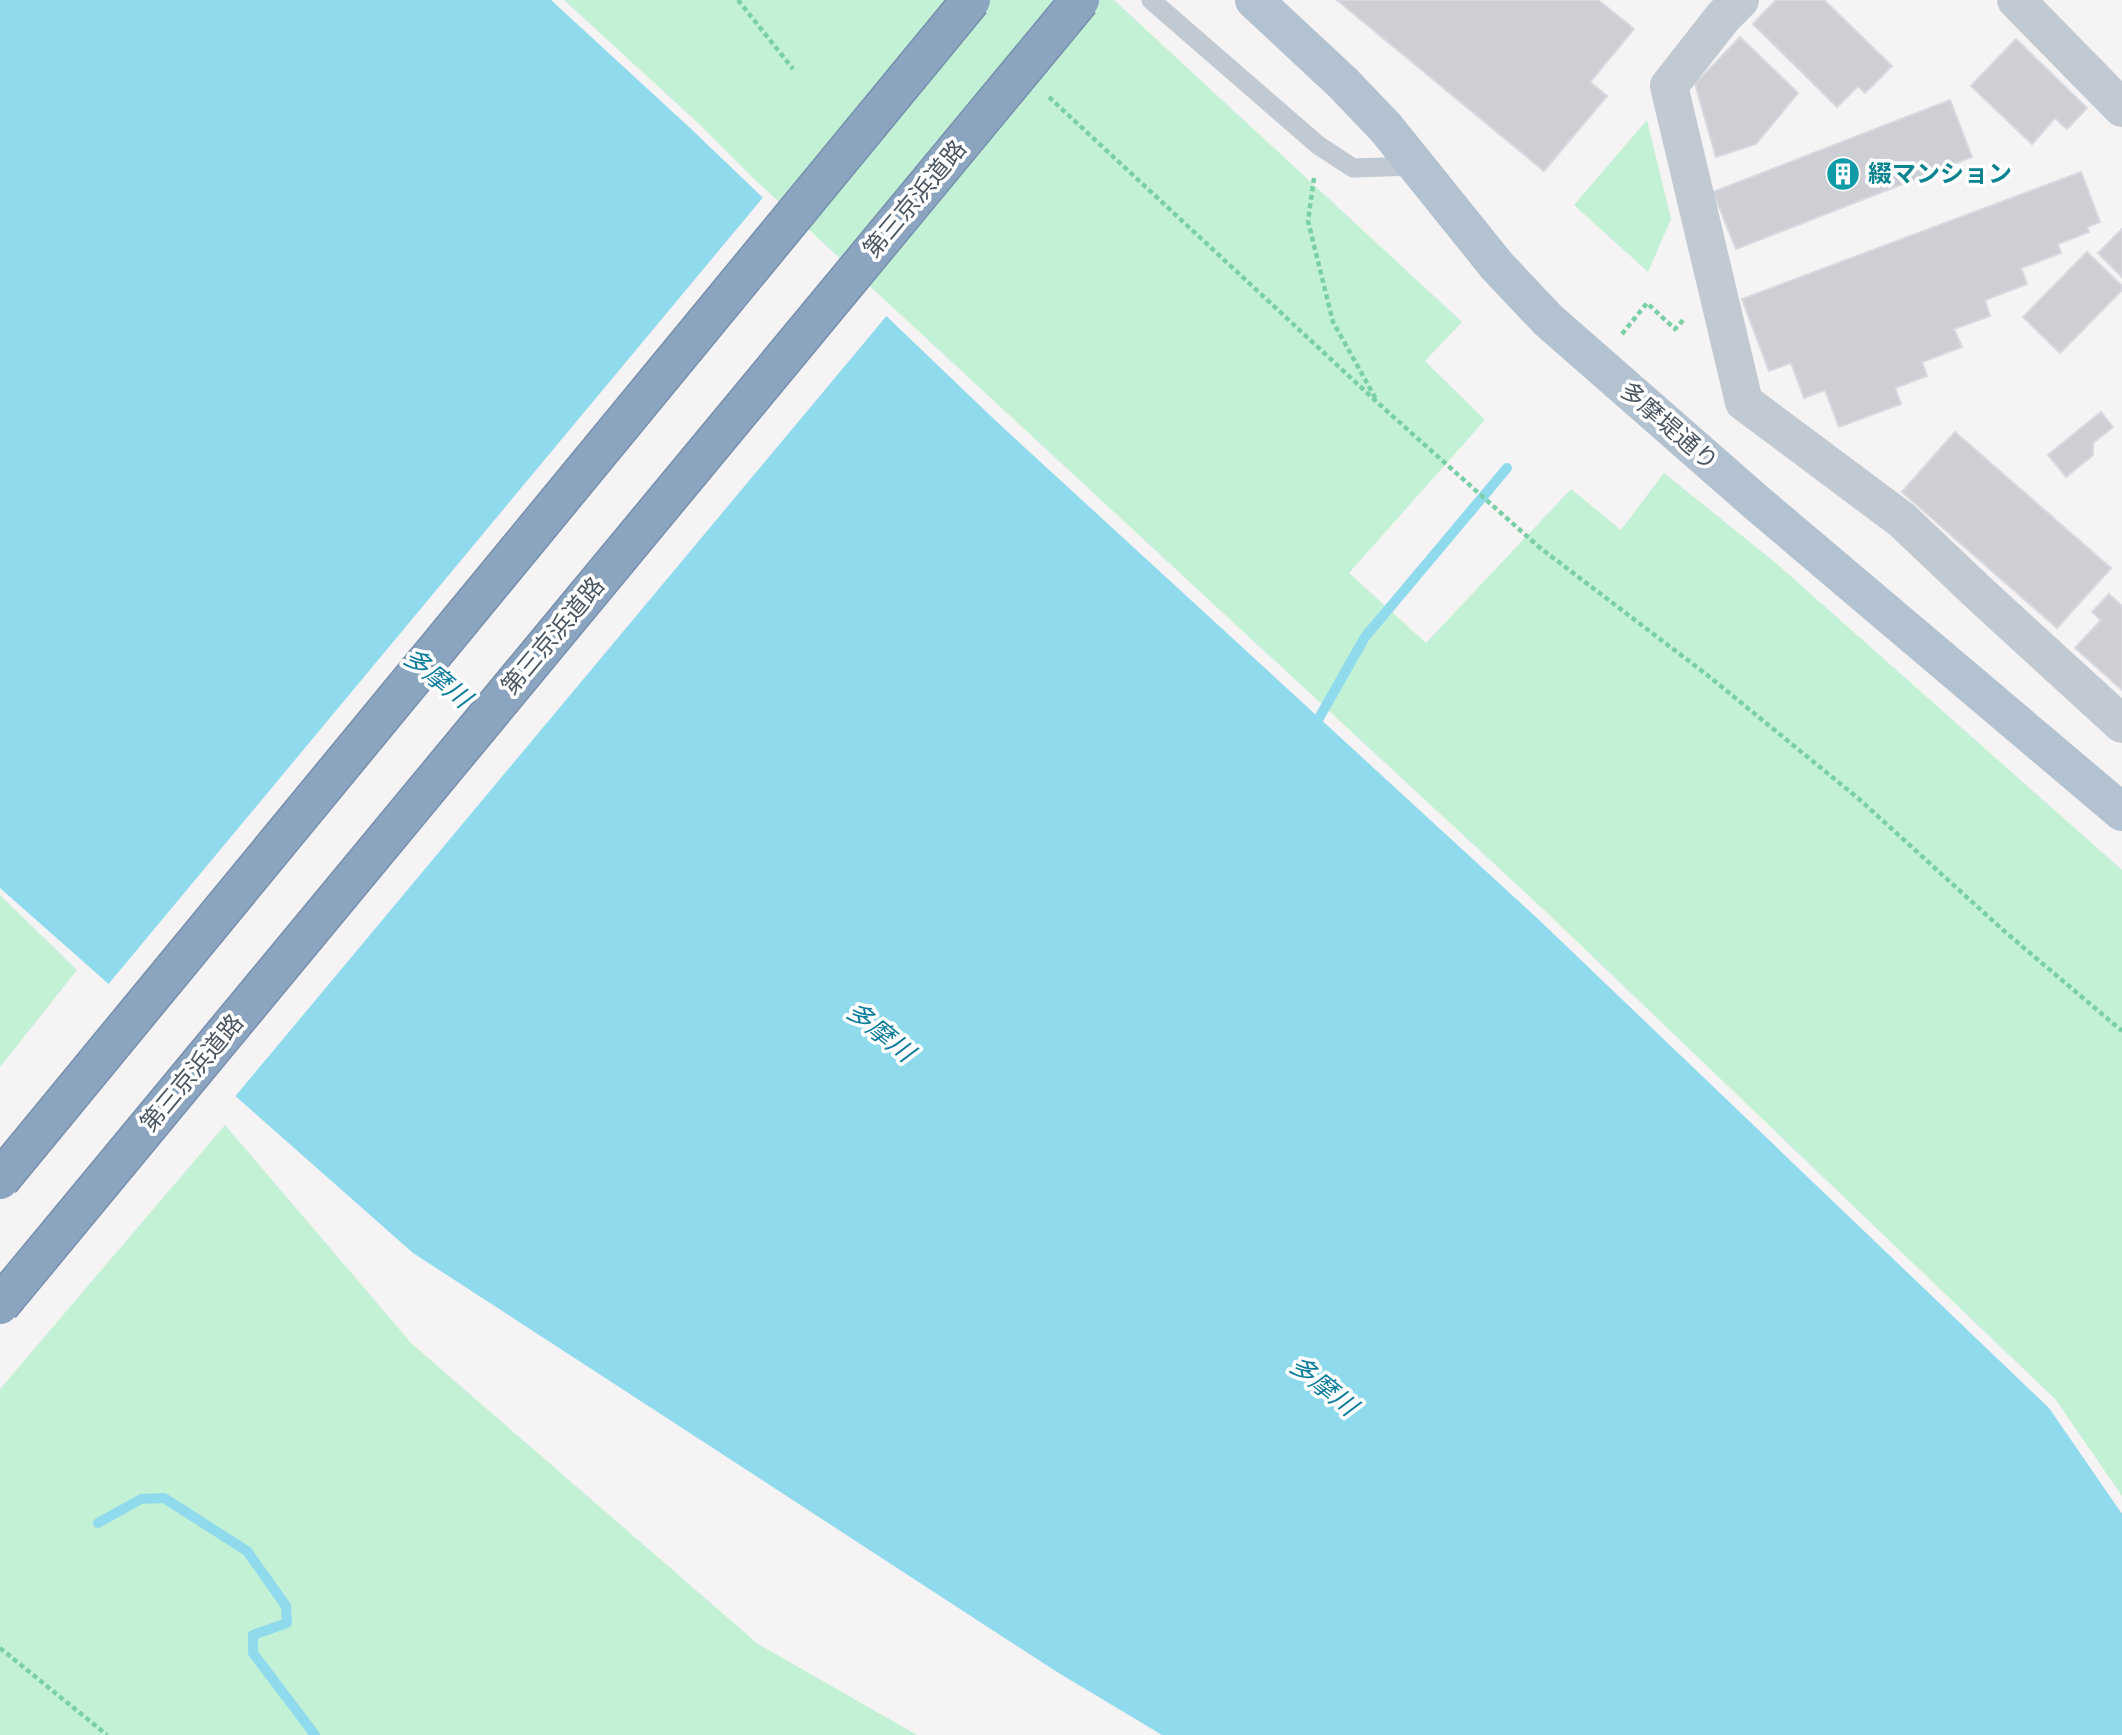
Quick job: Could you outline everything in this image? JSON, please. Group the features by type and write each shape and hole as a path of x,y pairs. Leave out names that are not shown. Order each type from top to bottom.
{"highway":[{"path":"0,1181 971,0"},
{"name":"第三京浜道路","path":"0,1305 1080,0"}],"main road":[{"name":"多摩堤通り","path":"1254,0 1386,128 1497,267 1548,320 1778,521 2122,812"}],"street":[{"path":"2016,0 2122,108"},
{"path":"1722,6 1669,86 1744,402 1902,520 2122,724"}],"lane":[{"path":"1151,0 1318,145 1353,168 1416,166"}],"path":[{"path":"738,0 793,69"},
{"path":"1045,93 1379,404 1539,547 1706,674 1859,799 2003,930 2122,1031"},
{"path":"1318,145 1308,221 1333,322 1379,404"},
{"path":"0,1648 107,1735"}],"green space":[{"path":"564,0 1114,0 1462,322 1425,361 1485,420 1349,573 1426,643 1571,489 1621,530 1664,473 1777,564 2122,870 2122,1496 2056,1400 1543,909"},
{"path":"1647,120 1671,219 1648,272 1574,205"},
{"path":"0,895 77,970 0,1067"},
{"path":"225,1125 412,1344 758,1644 917,1735 0,1735 0,1389"}],"water":[{"name":"多摩川","path":"0,0 551,0 689,127 997,422 1537,918 2049,1408 2122,1514 2122,1735 1162,1735 1057,1672 413,1253 0,888"}],"pier":[{"path":"765,195 889,313 233,1099 106,987"}],"building":[{"path":"1337,0 1598,0 1634,29 1590,82 1607,96 1544,171"},
{"path":"1776,0 1824,0 1892,66 1865,93 1858,86 1837,107 1753,24"},
{"path":"1740,37 1798,93 1756,144 1716,157 1695,84"},
{"path":"2016,39 2087,108 2067,129 2055,118 2032,144 1971,86"},
{"name":"綴マンション","path":"1950,100 1972,157 1736,249 1713,192"},
{"path":"2081,172 2100,222 2087,227 2089,232 2058,244 2061,253 2021,268 2027,284 1985,300 1990,316 1954,329 1962,347 1922,362 1927,376 1895,388 1901,404 1839,427 1825,390 1804,398 1791,363 1769,371 1742,299"},
{"path":"2122,229 2122,277 2098,253"},
{"path":"2087,252 2122,286 2122,290 2060,353 2023,317"},
{"path":"2101,412 2113,427 2093,443 2093,455 2066,477 2048,455"},
{"path":"1955,432 2111,568 2057,628 1902,492"},
{"path":"2109,594 2122,606 2122,690 2075,648 2101,620 2092,612"}],"waterway":[{"path":"1319,718 1365,637 1507,468"},
{"path":"98,1523 141,1499 164,1498 247,1551 286,1606 287,1623 253,1635 253,1653 315,1735"}],"place":[{"name":"綴マンション","path":"1843,174"}]}
